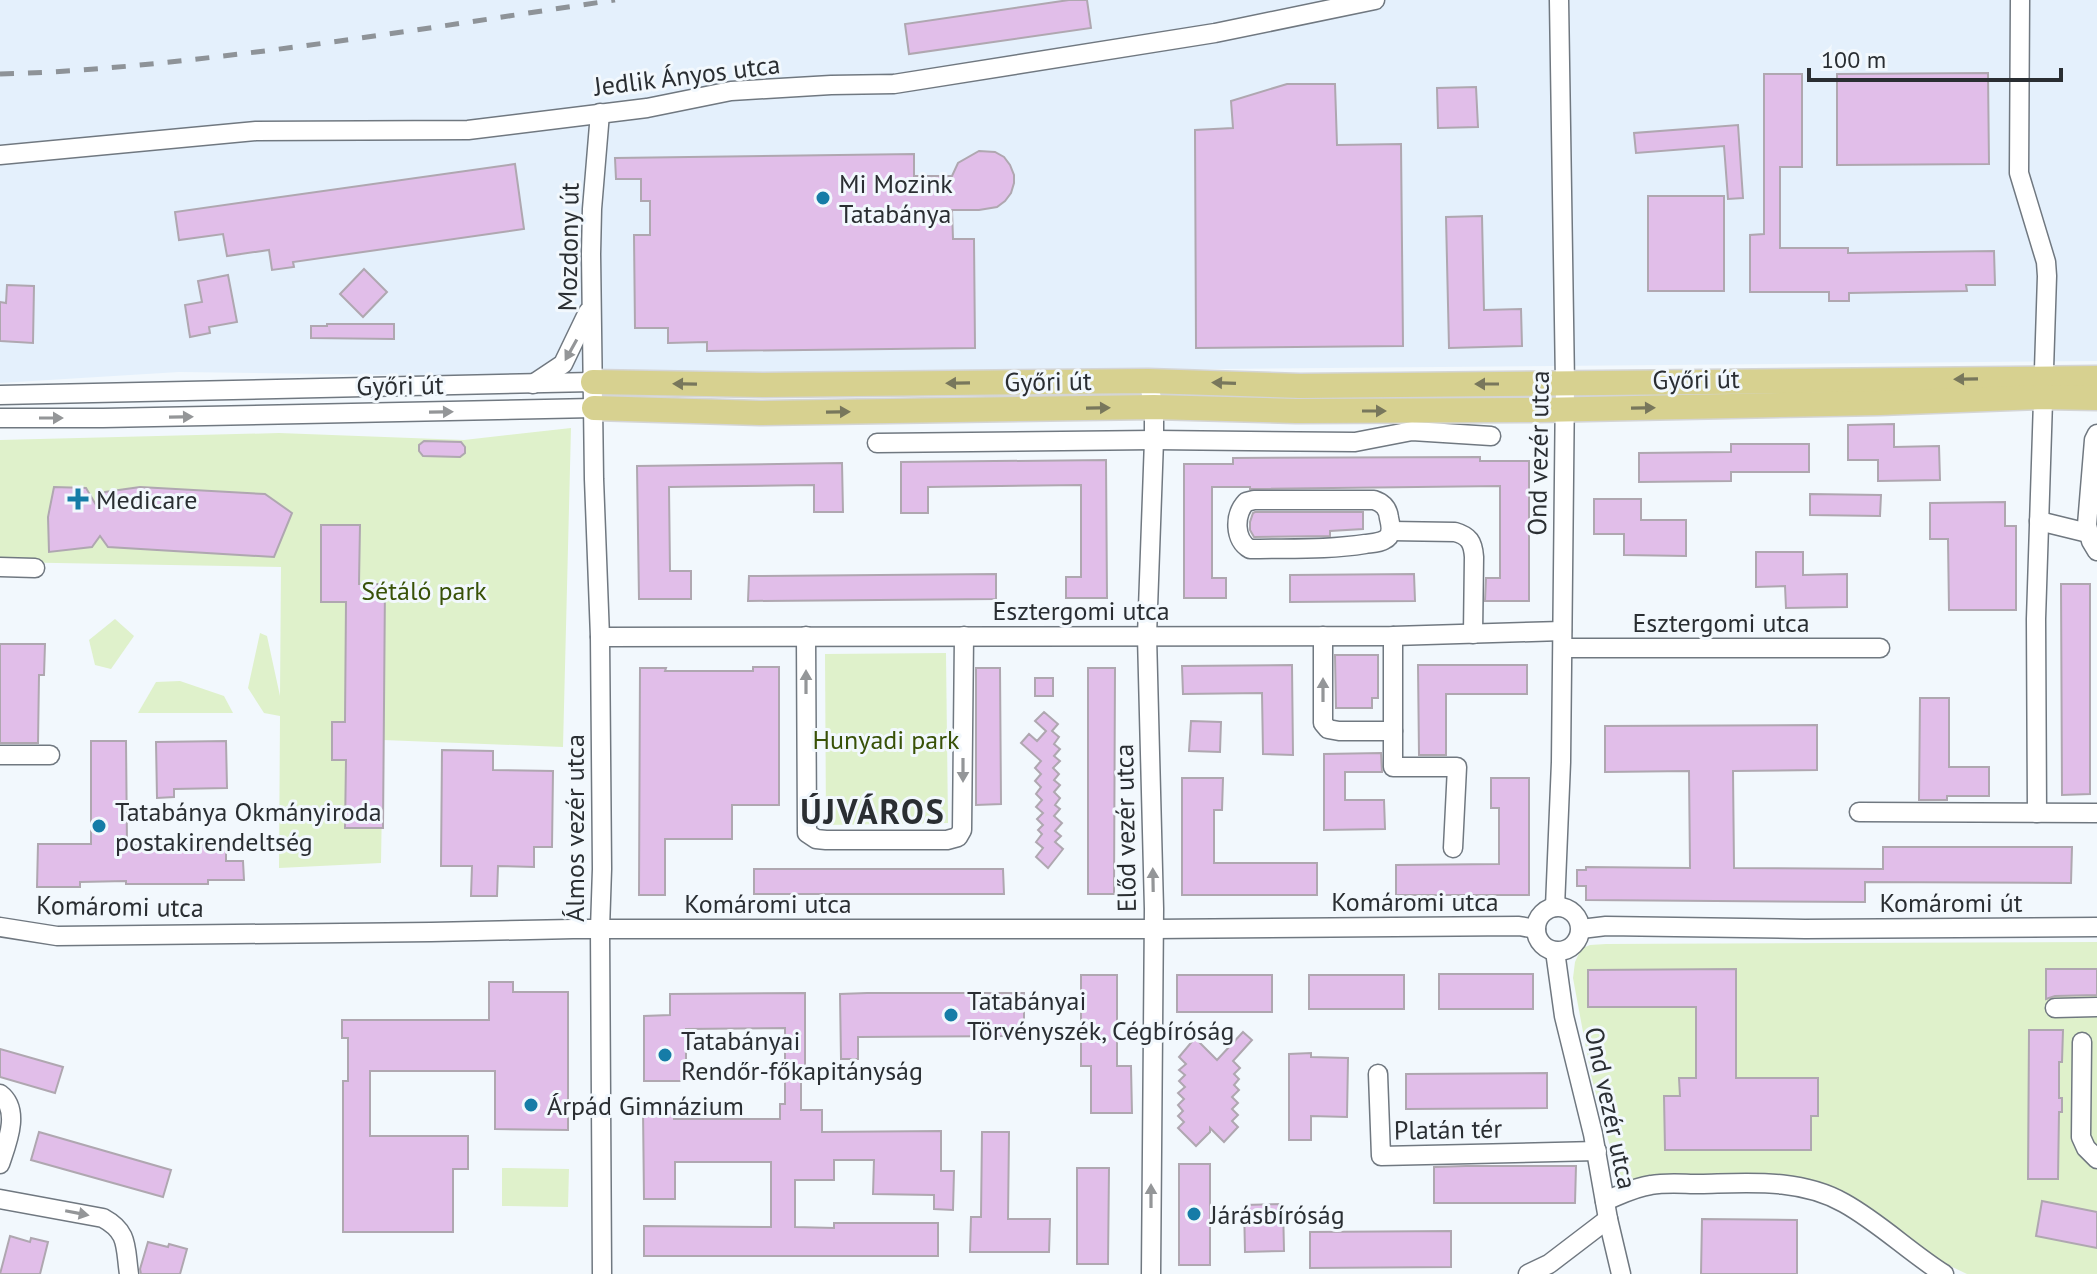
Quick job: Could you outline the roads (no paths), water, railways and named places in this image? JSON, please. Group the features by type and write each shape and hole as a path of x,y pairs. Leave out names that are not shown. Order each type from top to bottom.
{"main road":[{"name":"Győri út","path":"594,408 760,413 1154,407 1296,411 1880,403 2044,388 2097,378"},
{"name":"Győri út","path":"593,382 763,385 1148,381 1300,386 1565,384 2044,388 2097,398"}],"street":[{"name":"Jedlik Ányos utca","path":"0,155 256,131 468,130 647,108 731,91 894,84 1186,38 1375,0"},
{"name":"Ond vezér utca","path":"1555,907 1561,762 1565,409 1559,0"},
{"path":"2020,0 2019,173 2046,262 2047,276 2036,647 2037,813"},
{"name":"Mozdony út","path":"593,382 592,209 600,113"},
{"path":"533,384 563,364 592,302"},
{"name":"Előd vezér utca","path":"1148,381 1154,407 1147,636 1154,909 1151,1274"},
{"name":"Győri út","path":"0,395 593,382"},
{"name":"Álmos vezér utca","path":"593,382 600,637 602,1274"},
{"name":"Győri út","path":"0,418 594,408"},
{"path":"877,443 1154,440 1355,442 1412,431 1491,436"},
{"path":"2097,434 2094,440 2088,533 2097,551"},
{"path":"1254,500 1374,500 1386,507 1391,531 1382,541 1352,546 1250,549 1239,538 1239,512 1246,502 1254,500"},
{"path":"2039,521 2088,533"},
{"path":"1391,531 1455,532 1469,539 1474,557 1473,634"},
{"path":"0,567 35,568"},
{"name":"Esztergomi utca","path":"600,637 1473,634 1880,648"},
{"path":"806,636 807,833 816,839 826,840 947,840 958,837 962,830 964,636"},
{"path":"1323,636 1323,723 1328,729 1339,731 1393,731"},
{"path":"1393,636 1393,767 1457,767 1453,848"},
{"path":"0,755 50,755"},
{"path":"1859,812 2097,813"},
{"path":"1555,907 1570,910 1576,915 1581,929 1576,944 1562,951 1547,949 1541,944 1536,929 1541,915 1555,907"},
{"name":"Komáromi utca","path":"0,927 57,936 600,929 1504,926 1536,929"},
{"name":"Komáromi út","path":"1581,929 1606,926 1805,929 2097,927"},
{"name":"Ond vezér utca","path":"1555,951 1564,1016 1597,1151 1606,1210 1621,1274"},
{"path":"2055,1008 2097,1007"},
{"path":"2082,1042 2081,1137 2097,1159"},
{"name":"Platán tér","path":"1378,1074 1381,1156 1597,1151"},
{"path":"0,1094 7,1100 11,1116 10,1134 0,1164"},
{"path":"1528,1274 1549,1264 1630,1191 1652,1184 1762,1183 1823,1193 1869,1219 1944,1274"},
{"path":"0,1199 103,1218 115,1224 123,1234 129,1274"}],"railway":[{"path":"0,74 124,66 248,53 615,0"}],"place":[{"name":"Mi Mozink Tatabánya","path":"823,198"},
{"name":"Medicare","path":"78,499"},
{"name":"Tatabánya Okmányiroda postakirendeltség","path":"99,826"},
{"name":"Tatabányai Törvényszék, Cégbíróság","path":"951,1015"},
{"name":"Tatabányai Rendőr-főkapitányság","path":"665,1055"},
{"name":"Árpád Gimnázium","path":"531,1105"},
{"name":"Járásbíróság","path":"1194,1214"}],"district":[{"name":"ÚJVÁROS","path":"873,811"}],"park label":[{"name":"Sétáló park","path":"424,590"},
{"name":"Hunyadi park","path":"886,739"}]}
